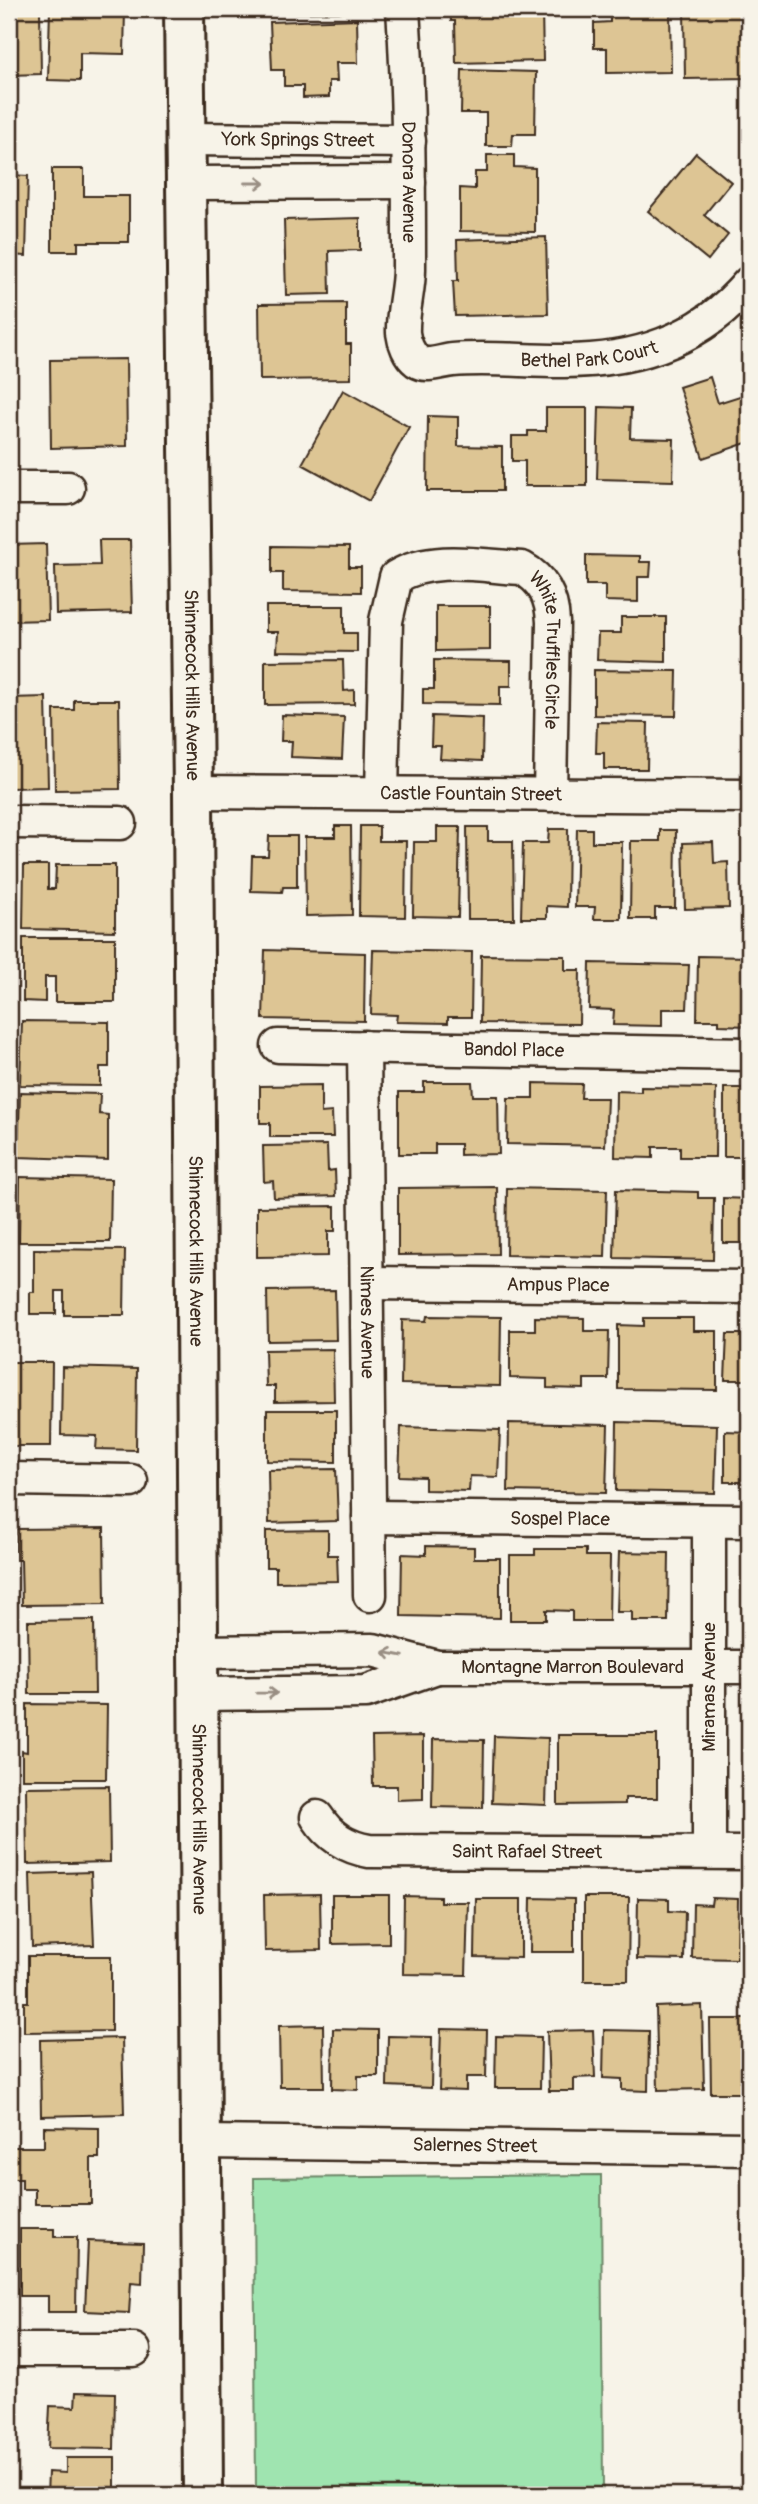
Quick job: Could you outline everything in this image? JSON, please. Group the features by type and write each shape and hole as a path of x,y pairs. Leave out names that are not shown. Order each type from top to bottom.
{"street":[{"name":"Shinnecock Hills Avenue","path":"184,9 193,792 203,2495"},
{"name":"Donora Avenue","path":"403,9 409,65 410,141 410,278 403,335 410,354"},
{"name":"York Springs Street","path":"186,139 410,141"},
{"path":"186,183 410,182"},
{"name":"Bethel Park Court","path":"410,354 424,364 453,360 591,361 627,357 659,347 709,319 749,283"},
{"path":"9,488 68,488"},
{"name":"White Truffles Circle","path":"382,793 386,621 390,594 396,577 410,569 430,564 522,568 535,575 546,589 552,606 553,622 550,795"},
{"name":"Castle Fountain Street","path":"193,792 749,796"},
{"path":"9,822 120,823"},
{"name":"Bandol Place","path":"278,1046 749,1054"},
{"name":"Nimes Avenue","path":"364,1048 370,1595"},
{"name":"Ampus Place","path":"367,1283 749,1287"},
{"path":"9,1479 131,1481"},
{"name":"Sospel Place","path":"369,1517 749,1521"},
{"name":"Miramas Avenue","path":"709,1522 709,1852"},
{"name":"Montagne Marron Boulevard","path":"199,1652 373,1650 437,1667 749,1667"},
{"name":"Montagne Marron Boulevard","path":"199,1694 366,1692 437,1667"},
{"name":"Saint Rafael Street","path":"317,1817 337,1839 351,1847 369,1851 749,1853"},
{"name":"Salernes Street","path":"202,2142 749,2150"},
{"path":"9,2350 134,2350"}],"green space":[{"path":"601,2175 603,2495 256,2495 254,2178"}],"building":[{"path":"9,9 40,9 41,74 9,75"},
{"path":"50,9 125,9 124,54 80,53 80,81 48,80"},
{"path":"274,9 353,9 353,12 274,13"},
{"path":"450,9 542,9 543,61 456,63 455,21 451,21"},
{"path":"610,9 670,9 671,72 607,73 607,48 594,48 594,23 610,22"},
{"path":"684,9 749,9 749,78 685,79"},
{"path":"357,19 358,63 336,63 337,81 329,81 329,97 303,98 303,86 284,86 284,70 272,70 270,22"},
{"path":"462,70 536,72 535,134 513,134 512,146 486,146 486,113 461,113"},
{"path":"696,153 731,182 704,215 728,235 708,260 648,211"},
{"path":"487,155 514,155 514,167 535,168 535,232 460,231 460,188 475,189 475,172 487,172"},
{"path":"52,169 84,169 84,196 129,196 129,242 78,242 78,251 52,251"},
{"path":"9,175 28,176 26,256 9,255"},
{"path":"360,218 360,250 329,251 330,294 286,295 284,220"},
{"path":"546,237 548,314 455,316 453,281 458,281 457,240"},
{"path":"346,303 346,344 351,344 351,379 260,380 259,304"},
{"path":"10,307 10,370 9,370"},
{"path":"126,359 127,446 51,448 50,360"},
{"path":"9,377 13,377 14,453 9,453"},
{"path":"710,377 718,403 749,393 749,442 703,458 679,387"},
{"path":"343,390 409,427 369,501 302,464"},
{"path":"599,407 631,408 630,438 674,439 673,481 597,479"},
{"path":"546,408 587,408 587,486 525,486 525,461 512,461 512,436 528,436 528,431 546,431"},
{"path":"428,416 458,417 458,446 502,447 502,491 427,491"},
{"path":"99,540 130,540 132,612 56,614 55,566 100,565"},
{"path":"46,544 48,620 9,621 9,545"},
{"path":"272,546 349,547 349,567 361,567 361,592 283,591 283,573 272,573"},
{"path":"586,555 640,556 640,562 651,562 650,577 638,577 638,602 605,601 605,585 586,585"},
{"path":"266,606 344,606 344,633 357,633 357,652 277,651 278,632 266,632"},
{"path":"436,606 490,606 490,650 436,651"},
{"path":"621,617 666,617 666,662 597,660 598,633 621,633"},
{"path":"343,660 344,691 354,690 354,704 265,705 265,661"},
{"path":"434,660 511,661 511,686 500,686 500,705 423,704 423,689 434,689"},
{"path":"594,670 677,671 676,716 594,715"},
{"path":"46,697 48,787 9,788 9,698"},
{"path":"74,700 119,700 120,789 55,790 54,710 74,710"},
{"path":"282,715 344,717 342,759 291,757 292,741 281,741"},
{"path":"432,716 483,718 482,761 440,759 441,746 431,746"},
{"path":"597,722 648,723 647,769 604,769 604,753 596,753"},
{"path":"335,826 351,826 352,915 306,916 305,837 335,837"},
{"path":"360,826 379,826 379,841 406,841 405,917 359,916"},
{"path":"437,827 460,827 458,917 413,916 414,842 437,842"},
{"path":"467,827 488,827 488,841 513,841 514,919 468,919"},
{"path":"549,829 568,829 567,907 547,906 547,918 521,918 523,843 548,843"},
{"path":"577,829 592,829 592,842 622,842 621,919 594,919 595,907 575,907"},
{"path":"660,830 676,830 675,908 655,908 655,919 630,919 631,841 660,841"},
{"path":"269,836 297,836 297,887 283,887 282,892 251,891 252,856 268,856"},
{"path":"713,842 714,863 728,862 729,908 685,909 683,843"},
{"path":"24,865 48,865 48,889 55,889 56,865 115,865 115,931 23,929"},
{"path":"23,938 115,938 115,1002 55,1002 55,977 45,977 45,1002 23,1001"},
{"path":"265,950 365,953 364,1021 263,1019"},
{"path":"373,950 472,952 471,1017 448,1017 448,1023 396,1022 397,1015 371,1014"},
{"path":"481,955 565,956 565,970 580,970 579,1024 480,1023"},
{"path":"698,956 749,957 749,1026 719,1025 719,1020 697,1020"},
{"path":"590,963 689,965 687,1009 662,1009 662,1026 613,1025 614,1010 589,1009"},
{"path":"22,1021 109,1022 109,1067 100,1067 100,1086 20,1085"},
{"path":"424,1082 472,1082 473,1096 498,1096 499,1154 460,1155 460,1144 435,1144 435,1154 399,1154 399,1092 424,1092"},
{"path":"533,1083 582,1084 581,1098 607,1098 605,1146 507,1144 508,1098 533,1098"},
{"path":"321,1085 321,1113 332,1112 333,1137 270,1137 270,1123 260,1123 260,1086"},
{"path":"641,1087 716,1088 715,1157 680,1157 680,1147 653,1147 653,1158 615,1157 616,1091 641,1092"},
{"path":"724,1088 749,1088 749,1157 724,1157"},
{"path":"20,1092 100,1094 99,1114 108,1115 108,1160 18,1157"},
{"path":"327,1145 328,1171 335,1170 336,1196 274,1198 273,1181 264,1182 263,1146"},
{"path":"20,1177 111,1179 110,1242 19,1242"},
{"path":"497,1187 498,1254 398,1255 398,1188"},
{"path":"507,1188 607,1190 605,1257 506,1255"},
{"path":"616,1190 698,1192 698,1198 714,1198 713,1260 614,1258"},
{"path":"723,1198 749,1199 749,1260 748,1243 723,1243"},
{"path":"335,1206 335,1231 328,1231 328,1256 257,1257 257,1207"},
{"path":"34,1249 125,1250 124,1315 64,1315 64,1291 56,1291 56,1314 30,1314 30,1292 34,1292"},
{"path":"335,1290 336,1340 268,1341 267,1291"},
{"path":"427,1316 501,1317 500,1386 401,1384 402,1320 426,1321"},
{"path":"535,1317 584,1318 584,1331 609,1331 608,1379 584,1379 584,1389 547,1388 547,1379 510,1378 510,1330 535,1330"},
{"path":"644,1318 693,1318 693,1331 717,1331 717,1390 618,1389 618,1325 644,1326"},
{"path":"727,1334 749,1334 749,1380 725,1380"},
{"path":"333,1349 334,1401 275,1402 275,1386 266,1386 265,1350"},
{"path":"9,1362 52,1362 51,1446 9,1446"},
{"path":"62,1367 137,1369 136,1450 96,1449 97,1436 61,1435"},
{"path":"267,1410 336,1410 336,1462 267,1461"},
{"path":"617,1422 717,1425 715,1493 616,1491"},
{"path":"509,1423 608,1425 606,1493 508,1491"},
{"path":"401,1427 500,1430 498,1477 470,1476 469,1491 425,1490 425,1477 399,1476"},
{"path":"725,1431 749,1432 749,1482 725,1482"},
{"path":"336,1469 338,1521 269,1523 268,1470"},
{"path":"104,1528 105,1604 22,1605 21,1560 16,1560 16,1529"},
{"path":"328,1530 328,1555 337,1555 338,1581 276,1582 276,1567 266,1567 266,1531"},
{"path":"426,1546 474,1547 474,1558 500,1558 500,1618 401,1616 402,1554 426,1555"},
{"path":"535,1549 586,1549 586,1556 610,1556 609,1621 572,1621 572,1611 546,1610 546,1620 510,1620 510,1555 535,1555"},
{"path":"619,1552 669,1553 668,1621 632,1621 632,1612 617,1612"},
{"path":"94,1620 95,1694 29,1694 28,1621"},
{"path":"27,1704 107,1705 106,1779 22,1779 22,1751 27,1752"},
{"path":"558,1735 657,1735 657,1798 625,1798 625,1804 558,1805"},
{"path":"423,1736 423,1799 397,1800 397,1786 373,1786 372,1737"},
{"path":"494,1736 548,1738 546,1805 492,1803"},
{"path":"433,1739 484,1740 483,1808 432,1807"},
{"path":"745,1748 749,1748 749,1796 746,1796"},
{"path":"109,1786 110,1862 27,1864 26,1787"},
{"path":"91,1872 94,1945 32,1947 30,1874"},
{"path":"320,1894 321,1950 265,1951 264,1895"},
{"path":"332,1895 389,1895 389,1943 332,1944"},
{"path":"404,1896 440,1897 440,1902 468,1902 466,1975 403,1974"},
{"path":"584,1897 629,1897 628,1981 584,1981"},
{"path":"531,1898 574,1899 574,1952 530,1952"},
{"path":"638,1898 669,1899 669,1911 685,1912 684,1960 637,1959"},
{"path":"712,1898 738,1899 737,1959 692,1958 693,1904 711,1905"},
{"path":"476,1899 521,1899 521,1958 475,1957"},
{"path":"746,1899 749,1899 749,1949 746,1949"},
{"path":"28,1956 111,1956 111,2031 24,2032 24,2002 28,2002"},
{"path":"702,2005 704,2089 658,2090 656,2007"},
{"path":"710,2019 749,2019 749,2093 711,2093"},
{"path":"323,2025 324,2087 280,2087 279,2026"},
{"path":"333,2029 378,2030 378,2076 358,2076 358,2090 332,2089"},
{"path":"441,2029 487,2030 486,2077 466,2077 466,2091 439,2090"},
{"path":"593,2030 595,2077 574,2078 574,2091 549,2091 547,2031"},
{"path":"604,2030 649,2031 648,2091 622,2090 622,2079 603,2078"},
{"path":"388,2036 432,2037 431,2088 387,2086"},
{"path":"496,2036 541,2037 540,2088 495,2088"},
{"path":"122,2038 124,2114 41,2116 40,2040"},
{"path":"44,2127 99,2128 99,2158 91,2158 91,2204 35,2204 35,2189 22,2189 22,2179 9,2179 9,2147 44,2147"},
{"path":"20,2229 54,2229 54,2237 77,2237 76,2312 48,2312 48,2296 20,2296"},
{"path":"88,2241 143,2243 142,2283 131,2282 129,2313 85,2311"},
{"path":"9,2243 12,2243 11,2283 9,2283"},
{"path":"76,2392 115,2393 114,2449 48,2448 50,2406 75,2407"},
{"path":"66,2458 115,2458 115,2495 47,2495 48,2472 66,2473"}]}
